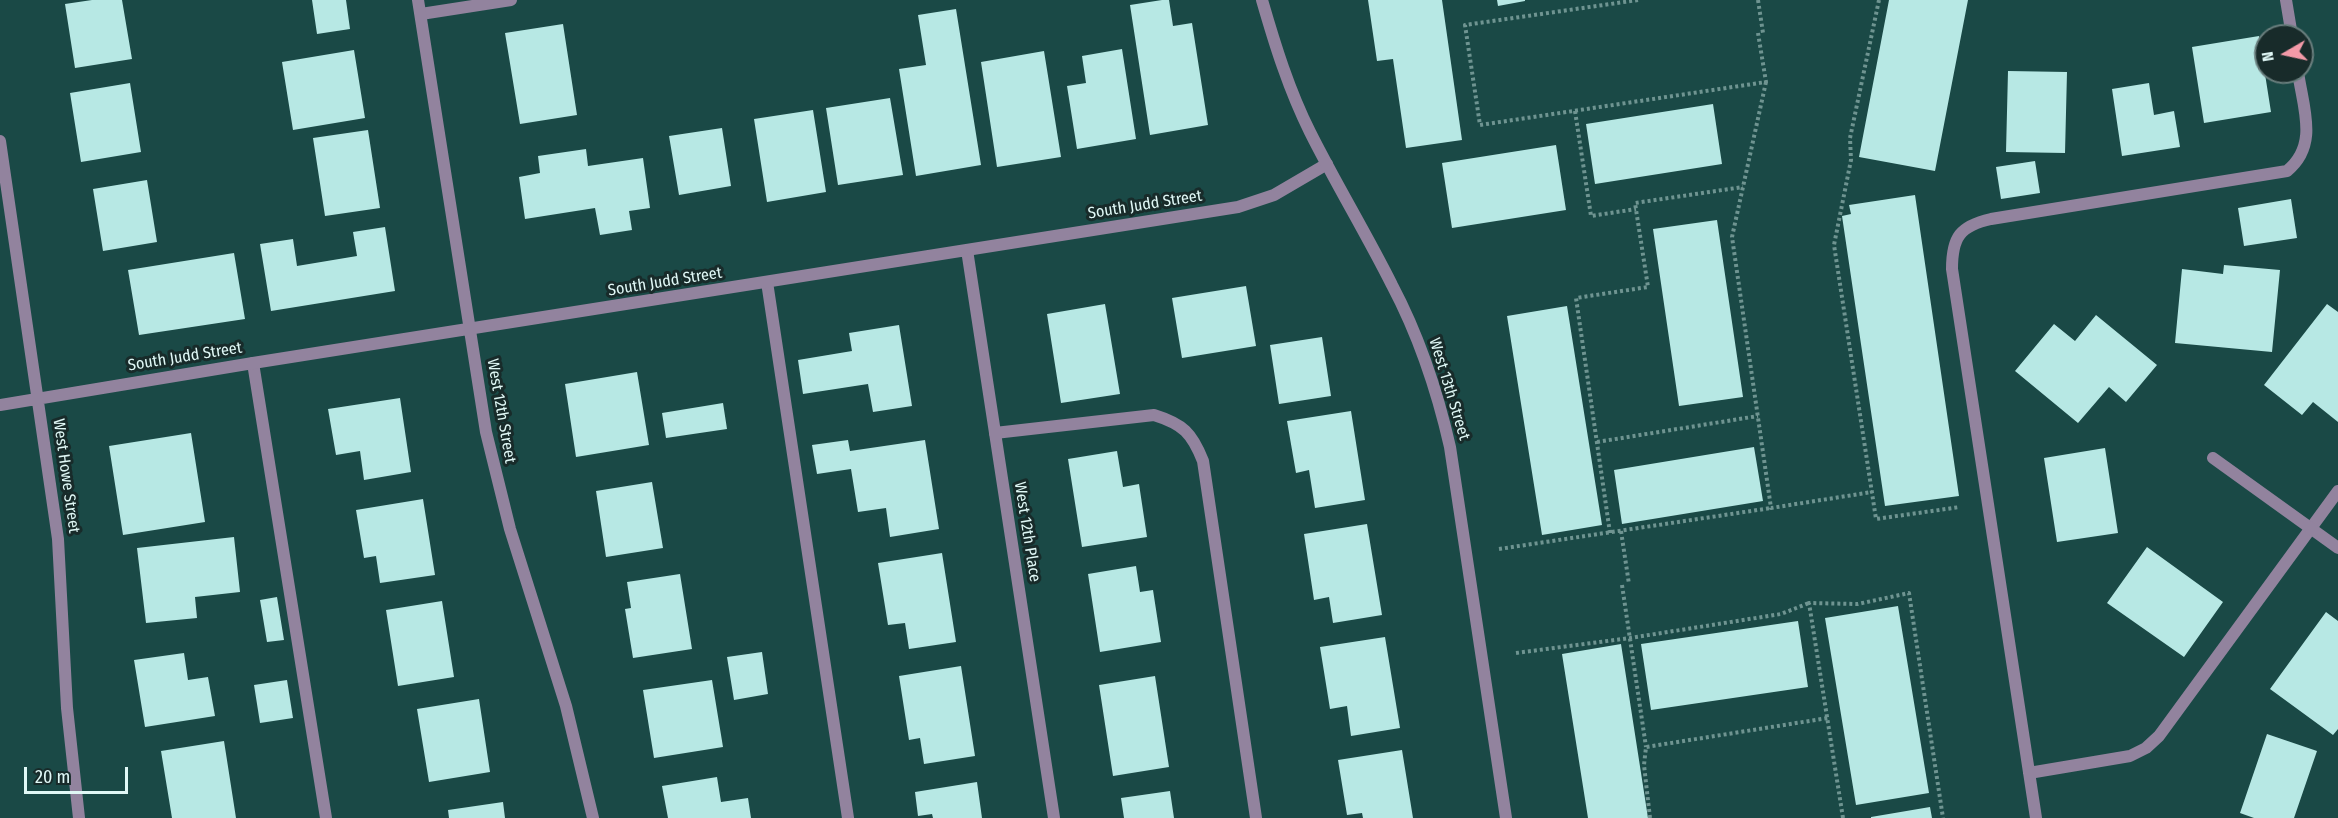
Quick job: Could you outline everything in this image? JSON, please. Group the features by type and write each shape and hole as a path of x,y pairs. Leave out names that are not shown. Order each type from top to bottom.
{"street":[{"name":"West 12th Street","path":"418,0 478,387 497,480 510,529 566,706 593,818"},
{"path":"421,14 511,0"},
{"name":"West 13th Street","path":"1262,0 1286,76 1327,164 1413,328 1443,417 1457,493 1506,818"},
{"path":"2286,0 2290,24"},
{"path":"2036,818 1952,269 1952,251 1959,234 1974,223 2287,171 2298,162 2305,148 2307,133 2300,84"},
{"name":"West Howe Street","path":"0,141 58,539 67,708 79,818"},
{"name":"South Judd Street","path":"0,405 1238,207 1274,195 1327,164"},
{"name":"West 12th Place","path":"967,250 1054,818"},
{"path":"767,282 848,818"},
{"path":"253,363 326,818"},
{"path":"995,434 1154,415 1176,422 1195,440 1203,461 1256,818"},
{"path":"2213,458 2338,548"},
{"path":"2029,773 2130,756 2159,736 2338,490"}],"path":[{"path":"1638,0 1465,25 1480,124 1766,82"},
{"path":"1758,0 1766,82 1732,237 1771,508"},
{"path":"1879,0 1851,138 1851,160 1834,245 1876,519 1960,507"},
{"path":"1575,111 1591,216 1636,208"},
{"path":"1611,533 1576,298 1648,287 1635,203 1743,187"},
{"path":"1597,442 1758,416"},
{"path":"1499,549 1872,492"},
{"path":"1621,531 1629,584"},
{"path":"1622,585 1646,747 1644,765 1650,818"},
{"path":"1516,653 1781,614 1809,603 1858,604 1909,593 1942,818"},
{"path":"1809,603 1843,818"},
{"path":"1646,747 1828,718"}],"building":[{"path":"92,0 122,0 132,59 75,68 65,4"},
{"path":"312,0 346,0 350,29 317,34"},
{"path":"1169,0 1173,26 1192,23 1208,125 1150,135 1130,5"},
{"path":"1368,0 1442,0 1462,140 1406,148 1393,59 1377,61"},
{"path":"1497,0 1525,0 1525,1 1498,6"},
{"path":"1889,0 1968,0 1935,171 1859,157"},
{"path":"956,9 981,165 916,176 899,69 926,65 918,15"},
{"path":"563,24 577,115 520,124 505,33"},
{"path":"2254,37 2254,84 2267,84 2271,112 2204,123 2192,47"},
{"path":"1122,49 1136,139 1077,149 1067,86 1086,83 1082,56"},
{"path":"354,50 365,118 293,130 282,62"},
{"path":"1044,51 1061,157 997,167 981,62"},
{"path":"2008,71 2067,72 2065,153 2006,152"},
{"path":"130,83 141,152 81,162 70,93"},
{"path":"2149,83 2154,115 2174,111 2180,147 2122,156 2112,89"},
{"path":"890,98 903,175 838,185 826,108"},
{"path":"1713,104 1722,164 1595,184 1586,124"},
{"path":"813,110 826,192 767,202 754,119"},
{"path":"722,128 731,186 679,195 669,136"},
{"path":"368,130 380,208 325,216 313,138"},
{"path":"1556,145 1566,210 1452,228 1442,163"},
{"path":"586,149 588,166 643,158 650,208 629,211 632,230 600,235 595,208 525,219 519,177 540,173 538,156"},
{"path":"2035,161 2040,193 2001,199 1996,167"},
{"path":"147,180 157,242 103,251 93,189"},
{"path":"1915,195 1959,496 1885,506 1842,216 1851,214 1849,205"},
{"path":"2291,199 2297,238 2244,246 2238,208"},
{"path":"1717,220 1743,397 1679,406 1653,229"},
{"path":"385,227 395,291 271,311 260,244 293,239 297,266 357,256 353,232"},
{"path":"234,253 245,319 139,335 128,270"},
{"path":"2224,265 2280,270 2272,352 2175,343 2182,269 2223,274"},
{"path":"1246,286 1256,346 1182,358 1172,298"},
{"path":"1105,304 1120,394 1061,403 1047,314"},
{"path":"2327,304 2338,312 2338,422 2313,402 2302,415 2264,385"},
{"path":"1567,306 1602,525 1542,535 1507,316"},
{"path":"2096,315 2157,365 2126,402 2109,387 2078,423 2015,371 2054,324 2075,341"},
{"path":"899,325 912,406 873,412 868,384 803,394 798,360 852,351 849,333"},
{"path":"1322,337 1331,396 1279,404 1270,345"},
{"path":"637,372 649,445 576,457 565,384"},
{"path":"400,398 411,472 364,480 360,451 336,455 328,409"},
{"path":"723,403 727,429 666,438 662,413"},
{"path":"1351,411 1365,500 1315,508 1309,470 1296,473 1287,421"},
{"path":"191,433 205,522 123,535 109,446"},
{"path":"848,440 850,451 925,440 939,529 890,537 886,508 858,512 851,469 817,474 812,445"},
{"path":"1754,447 1763,501 1622,524 1614,470"},
{"path":"2105,448 2118,533 2057,542 2044,458"},
{"path":"1117,451 1123,487 1139,484 1147,537 1082,547 1068,459"},
{"path":"652,482 663,548 606,557 596,491"},
{"path":"423,499 435,575 380,583 376,556 364,558 356,510"},
{"path":"1367,524 1382,615 1333,623 1329,597 1314,600 1304,534"},
{"path":"234,537 240,592 195,597 197,618 146,623 137,548"},
{"path":"2147,547 2223,602 2184,657 2107,603"},
{"path":"942,553 956,642 909,649 905,623 888,625 878,563"},
{"path":"1136,566 1140,592 1153,590 1161,642 1100,652 1088,574"},
{"path":"680,574 692,649 633,658 625,609 631,608 627,582"},
{"path":"277,597 284,640 267,642 260,600"},
{"path":"442,601 454,677 398,686 386,610"},
{"path":"1898,606 1929,793 1856,805 1825,618"},
{"path":"2326,612 2338,621 2338,729 2333,735 2270,689"},
{"path":"1798,621 1808,687 1651,710 1641,644"},
{"path":"1385,637 1400,728 1351,736 1347,706 1330,709 1320,647"},
{"path":"1621,644 1648,818 1588,818 1562,654"},
{"path":"762,652 768,694 734,700 727,657"},
{"path":"184,653 188,680 208,677 215,716 145,727 134,660"},
{"path":"961,666 975,756 924,764 920,738 909,740 899,676"},
{"path":"1155,676 1169,767 1113,776 1099,685"},
{"path":"287,680 293,718 260,723 254,685"},
{"path":"712,680 723,747 654,758 643,690"},
{"path":"479,699 490,772 429,782 417,709"},
{"path":"2267,734 2317,751 2294,818 2254,818 2240,813"},
{"path":"224,741 236,818 172,818 161,751"},
{"path":"1402,750 1413,818 1363,818 1362,813 1347,815 1338,760"},
{"path":"717,777 721,802 748,798 751,818 668,818 662,786"},
{"path":"977,782 982,818 933,818 932,814 918,816 915,792"},
{"path":"1170,791 1174,818 1124,818 1121,798"},
{"path":"503,802 505,818 449,818 448,810"},
{"path":"1930,807 1932,818 1871,818 1871,817"}]}
